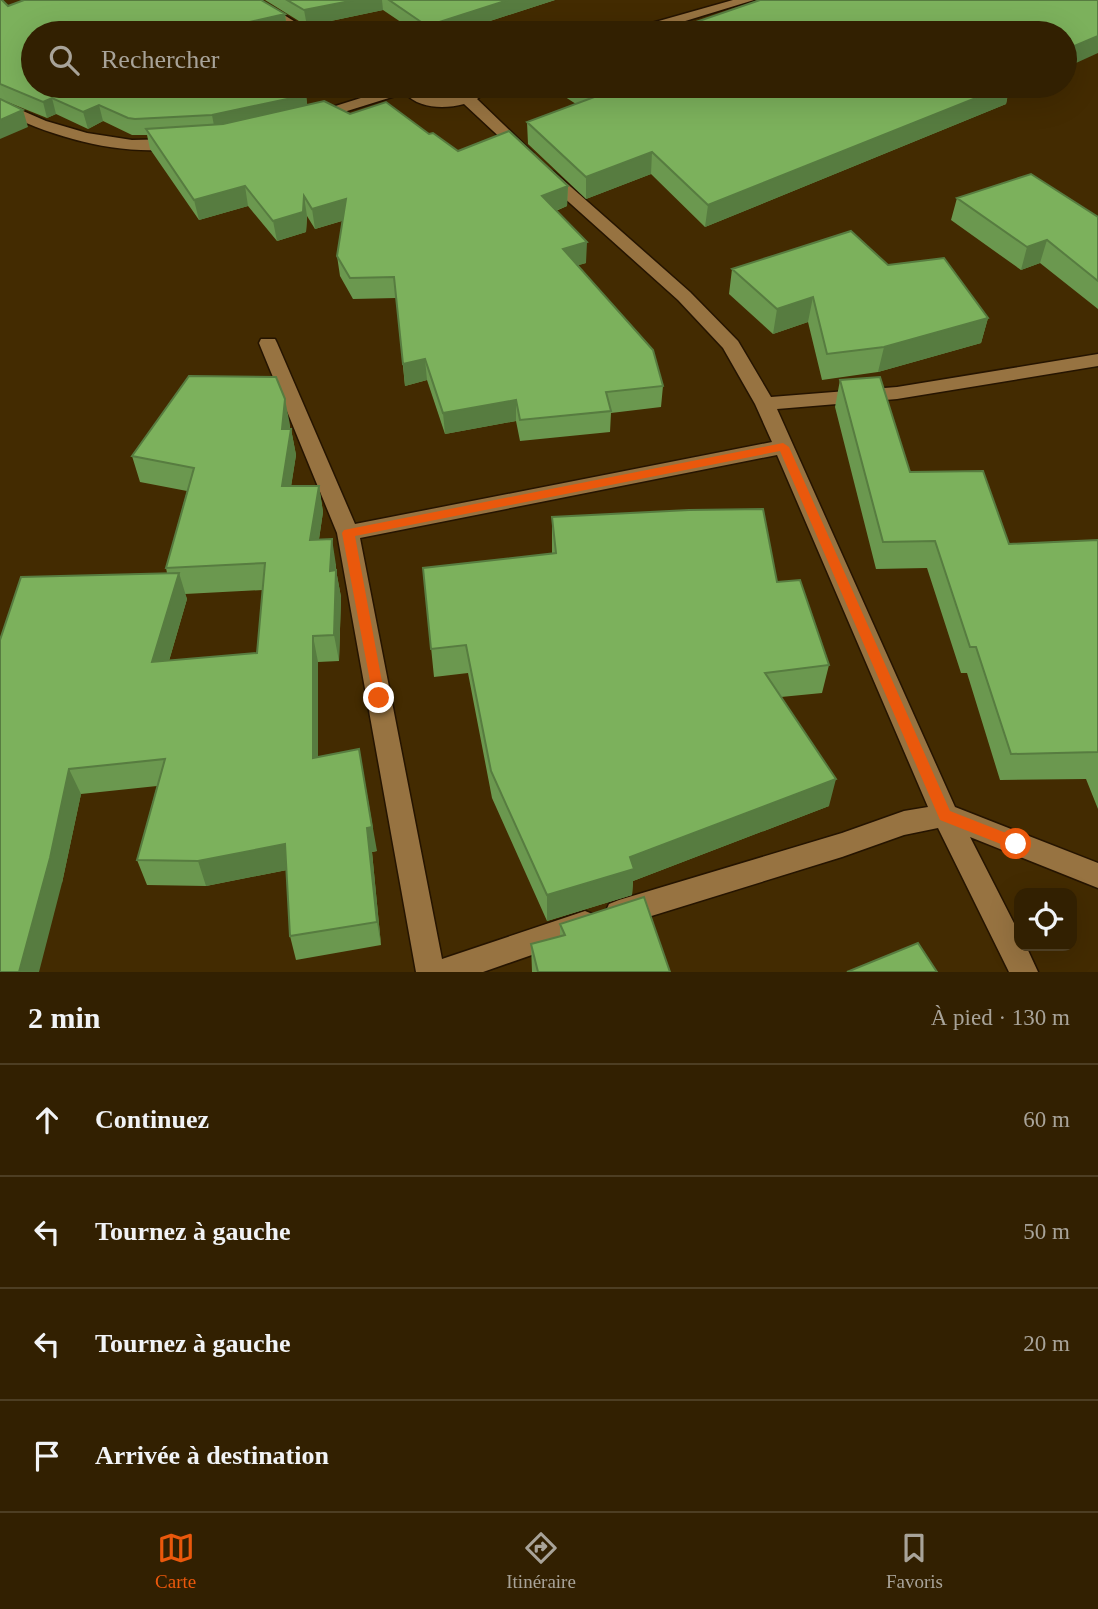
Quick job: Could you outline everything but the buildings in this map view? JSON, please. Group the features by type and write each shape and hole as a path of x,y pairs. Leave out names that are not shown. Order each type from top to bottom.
{"street":[{"path":"251,0 286,21"},
{"path":"674,21 747,0"},
{"path":"306,120 373,98"},
{"path":"423,98 431,101 468,99 580,206 684,296 731,345 765,404 945,815 1024,972"},
{"path":"0,105 74,134 118,142 195,142"},
{"path":"268,343 348,533 430,972"},
{"path":"765,404 897,393 1098,360"},
{"path":"348,533 783,447"},
{"path":"443,972 532,941 842,845 904,823 945,815 1098,876"}],"route":[{"path":"379,698 348,533 783,447 945,815 1016,844"}]}
